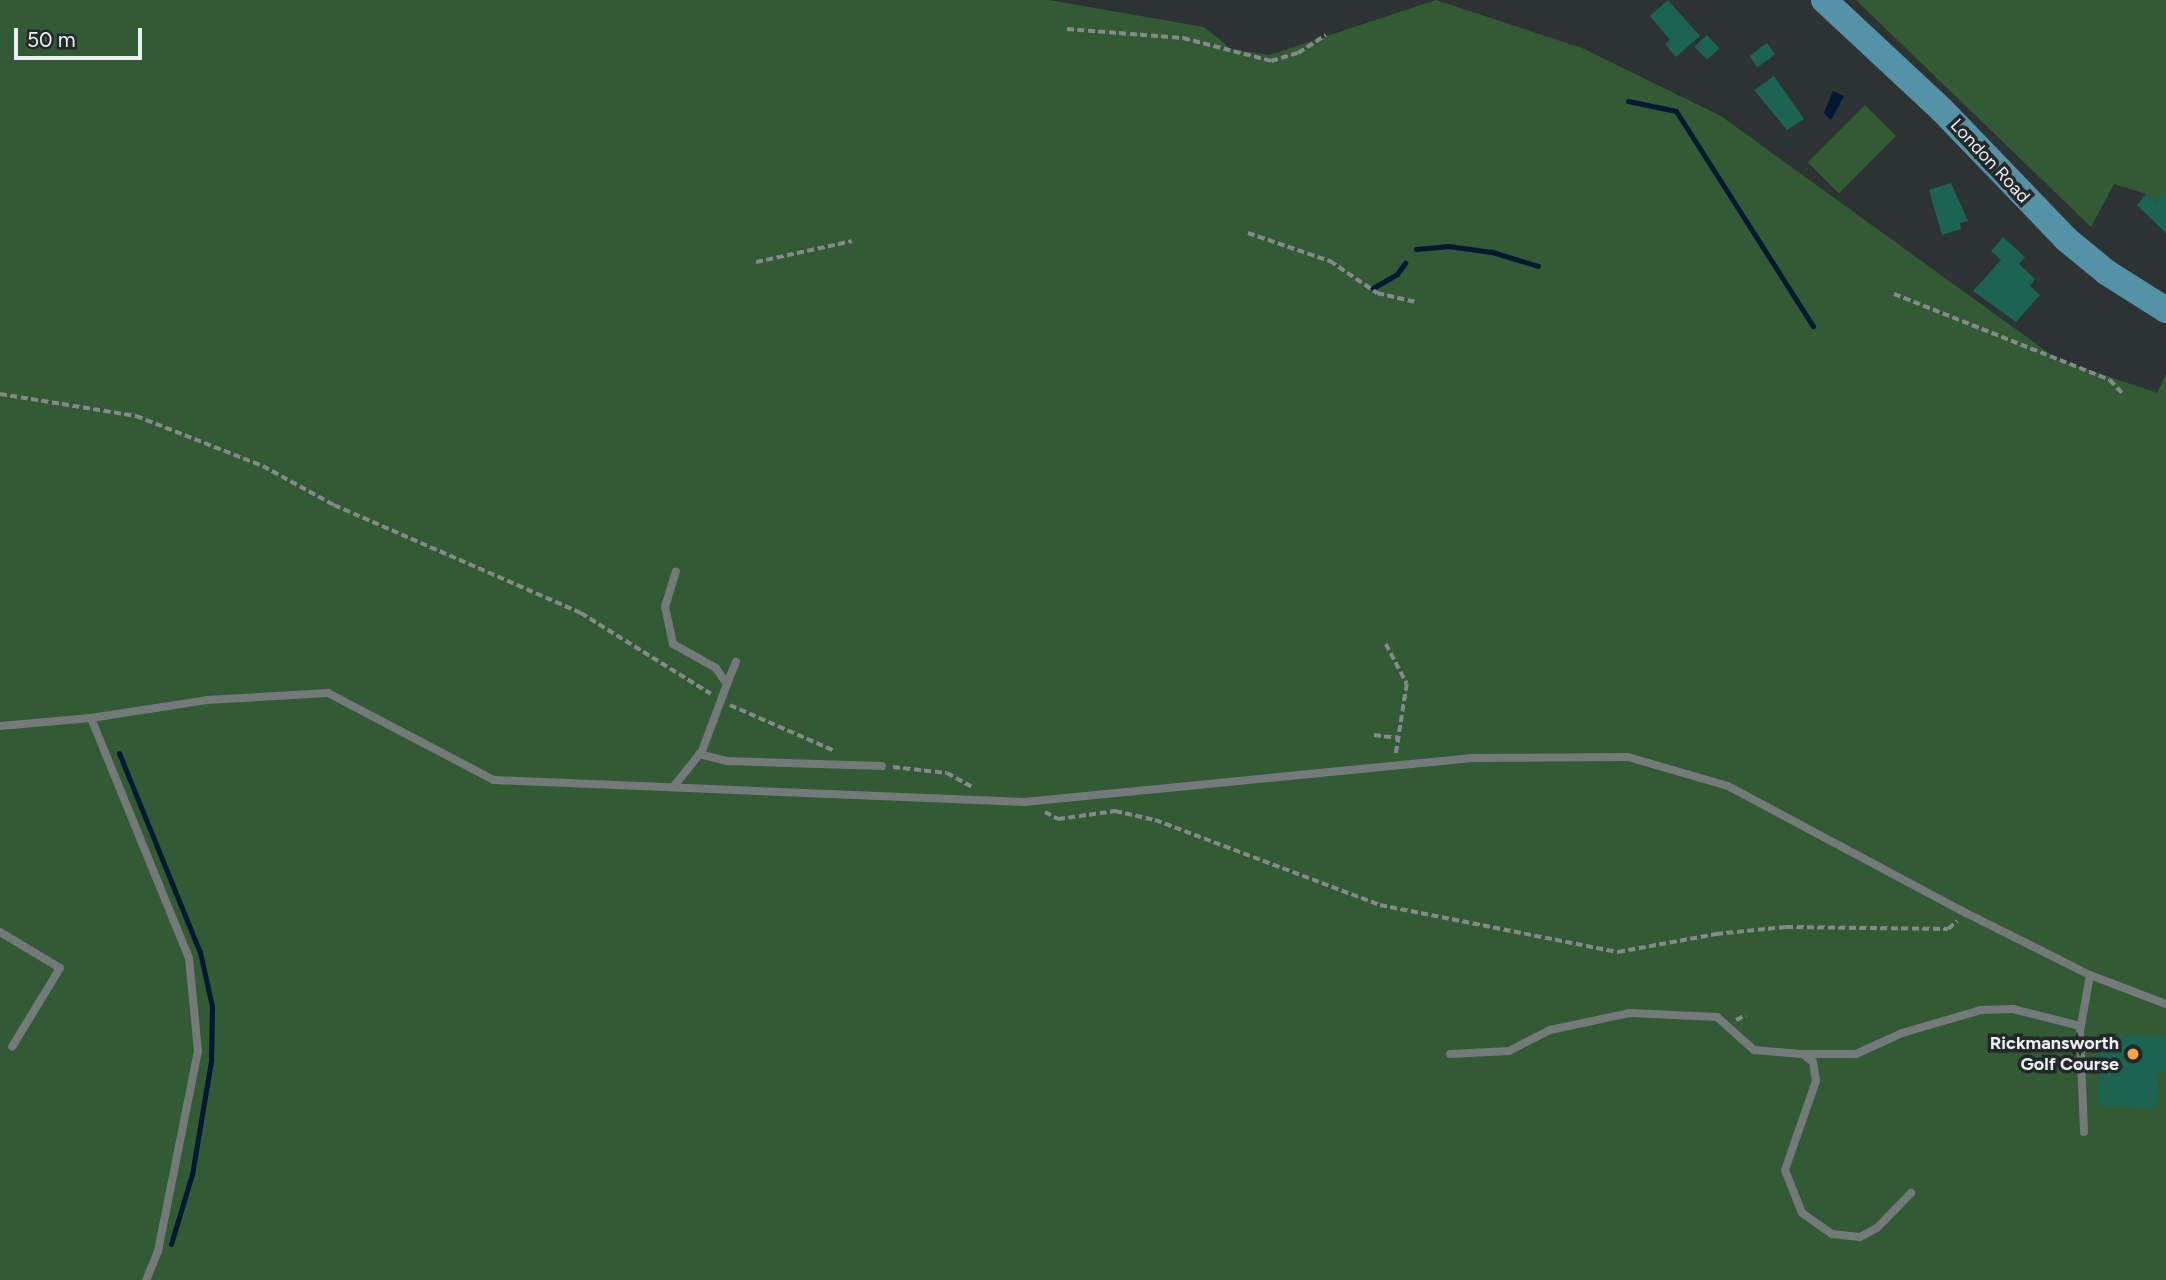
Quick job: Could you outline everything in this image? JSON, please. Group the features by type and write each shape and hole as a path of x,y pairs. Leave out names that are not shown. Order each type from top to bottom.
{"main road":[{"name":"London Road","path":"1824,0 1942,110 2066,239 2106,272 2166,310"}],"lane":[{"path":"676,572 665,607 673,644 716,668 727,684"},
{"path":"674,786 699,754 736,662"},
{"path":"0,726 91,718 207,700 328,694 494,780 1024,802 1475,758 1628,757 1728,786 1966,913 2090,975 2166,1004"},
{"path":"91,718 188,958 198,1051 158,1251 146,1280"},
{"path":"699,754 727,761 882,766"},
{"path":"0,932 60,968 12,1047"},
{"path":"2084,1132 2080,1027 2090,975"},
{"path":"1450,1055 1509,1051 1550,1030 1643,1013 1717,1017 1754,1050 1801,1054 1856,1054 1902,1033 1981,1010 2013,1009 2080,1027"},
{"path":"1801,1054 1813,1062 1816,1081 1784,1170 1801,1213 1832,1234 1860,1237 1877,1228 1912,1193"}],"path":[{"path":"1067,29 1183,38 1271,61 1298,53 1326,36"},
{"path":"1248,233 1331,261 1377,293 1416,302"},
{"path":"756,262 852,241"},
{"path":"1894,294 2110,380 2123,394"},
{"path":"0,394 136,416 263,466 346,510 581,613 721,700 811,744 846,755"},
{"path":"1386,644 1407,684 1393,766"},
{"path":"1374,735 1399,738"},
{"path":"882,766 947,773 982,793"},
{"path":"1024,802 1058,818 1115,811 1155,820 1380,905 1618,953 1716,934 1786,928 1948,929 1966,913"}],"green space":[{"path":"0,0 1049,0 1204,27 1231,49 1269,55 1436,0 1582,48 1721,116 2057,359 2157,393 2166,374 2166,1280 0,1280"},
{"path":"1856,0 2166,0 2166,199 2161,196 2156,202 2146,194 2114,184 2091,227"},
{"path":"1865,105 1896,136 1839,193 1808,162"}],"water":[{"path":"1833,91 1844,96 1831,120 1824,113"}],"building":[{"path":"1668,0 1700,36 1676,57 1665,44 1670,40 1650,16"},
{"path":"1707,35 1719,48 1707,60 1695,47"},
{"path":"1767,43 1775,54 1757,67 1749,56"},
{"path":"1774,76 1804,119 1787,130 1754,90"},
{"path":"1951,183 1968,221 1960,223 1961,229 1942,235 1929,190"},
{"path":"2166,189 2166,233 2137,205 2146,194 2156,202"},
{"path":"2003,237 2025,257 2019,264 2035,279 2030,286 2040,295 2016,322 1973,291 2001,260 1991,251"},
{"name":"Rickmansworth Golf Course","path":"2101,1034 2166,1037 2166,1072 2159,1072 2157,1108 2098,1106"}],"waterway":[{"path":"1628,101 1676,111 1813,326"},
{"path":"1416,249 1448,246 1492,252 1538,266"},
{"path":"1373,288 1397,274 1405,263"},
{"path":"119,753 200,952 212,1006 211,1061 192,1174 171,1244"}],"place":[{"name":"Rickmansworth Golf Course","path":"2133,1054"}]}
